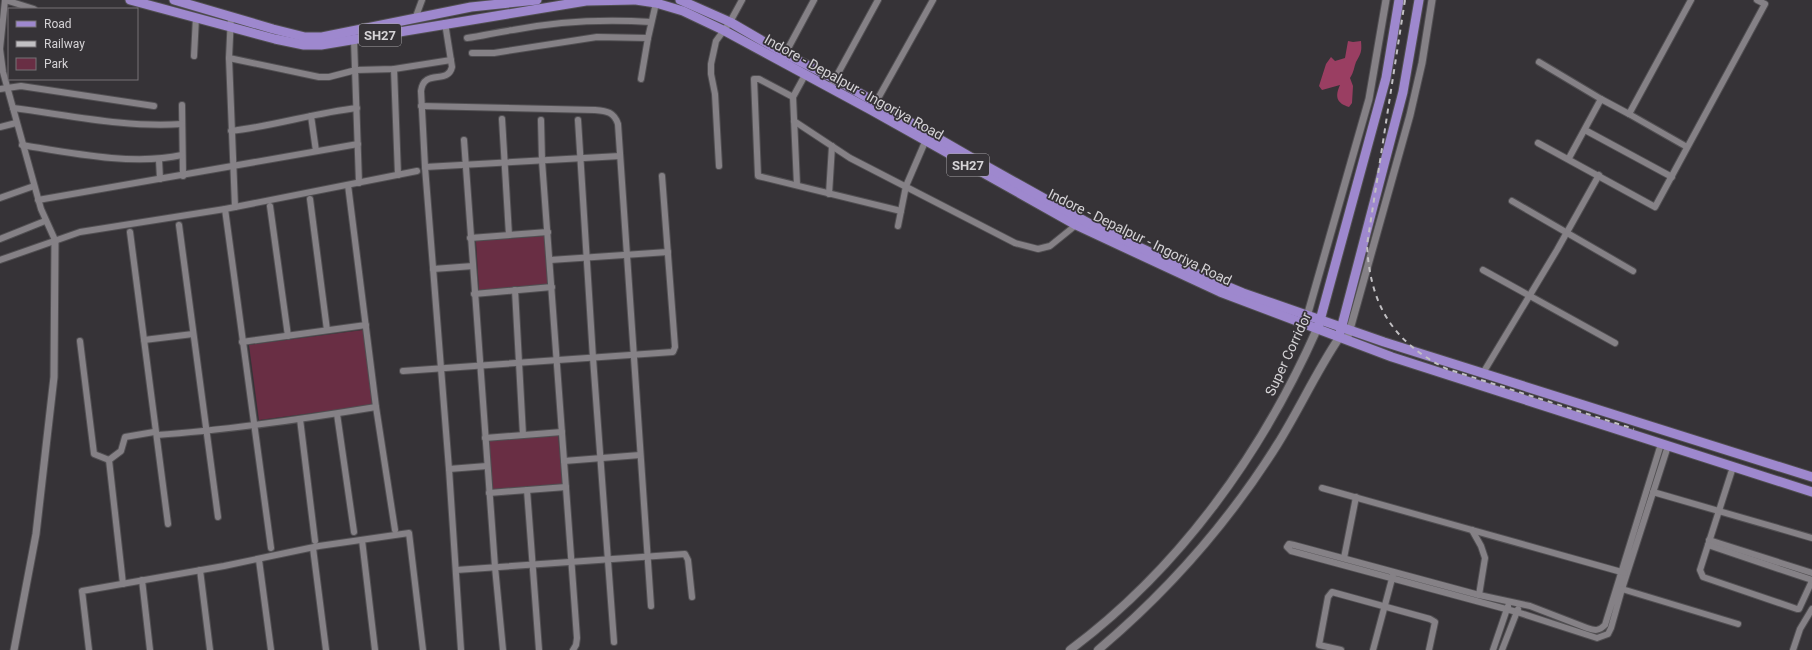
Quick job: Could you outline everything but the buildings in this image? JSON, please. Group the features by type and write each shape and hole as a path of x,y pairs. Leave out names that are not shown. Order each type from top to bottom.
{"main road":[{"name":"SH27","path":"174,0 305,37 322,37 415,19 472,4 533,0"},
{"name":"Indore - Depalpur - Ingoriya Road","path":"135,4 196,17 275,39 304,45 321,45 586,0 635,0 656,3 683,11 723,30 1076,225 1220,292 1304,325 1418,365 1812,492"},
{"name":"Super Corridor","path":"1070,650 1124,606 1165,564 1203,520 1255,448 1291,385 1321,320 1386,78 1399,0"},
{"path":"1098,650 1171,583 1228,515 1276,447 1297,412 1321,365 1343,339 1404,92 1419,0"},
{"name":"Indore - Depalpur - Ingoriya Road","path":"685,1 730,22 785,54 835,79 999,174 1090,224 1215,282 1414,352 1812,477"},
{"path":"1414,352 1418,365"}],"street":[{"path":"14,650 36,534 54,377 55,240 45,221 38,200 16,122 0,53 5,0 31,8"},
{"path":"415,19 422,0"},
{"path":"719,166 715,90 711,70 716,41 730,22 742,0"},
{"path":"785,54 814,0"},
{"path":"830,88 878,0"},
{"path":"876,102 933,0"},
{"path":"1304,325 1368,99 1386,0"},
{"path":"1346,329 1410,115 1422,63 1432,0"},
{"path":"1629,114 1691,0"},
{"path":"1538,143 1569,158 1655,207 1764,4 1757,0"},
{"path":"641,79 651,22 656,3"},
{"path":"231,16 229,26 229,58 235,207"},
{"path":"194,56 196,17"},
{"path":"467,38 520,29 577,22 605,20 651,22"},
{"path":"445,23 452,67 449,73 424,80 422,84 421,106 424,167 449,468 461,650"},
{"path":"472,53 494,53 597,37 648,38"},
{"path":"354,40 359,182"},
{"path":"229,58 319,77 329,77 356,70 394,69 451,60"},
{"path":"1539,62 1687,147"},
{"path":"394,69 398,174"},
{"path":"797,185 793,97 805,75"},
{"path":"793,97 759,79 754,79 758,176 901,211"},
{"path":"0,89 21,86 154,106"},
{"path":"1569,158 1602,99"},
{"path":"182,105 183,176"},
{"path":"421,106 605,111 611,113 616,118 620,156 651,606"},
{"path":"13,108 130,124 182,124"},
{"path":"231,131 258,128 356,108"},
{"path":"311,116 316,151"},
{"path":"502,119 509,235"},
{"path":"541,120 542,161 577,638 576,645 573,650"},
{"path":"578,120 593,358 614,642"},
{"path":"794,121 832,146 887,178 906,186 1015,243 1038,249 1050,246 1076,225"},
{"path":"0,127 16,122"},
{"path":"1585,130 1672,177"},
{"path":"464,140 489,493 503,650"},
{"path":"898,226 906,186 925,142"},
{"path":"22,144 85,154 159,160 182,155"},
{"path":"38,200 183,176 358,144"},
{"path":"829,194 832,146"},
{"path":"424,167 620,156"},
{"path":"159,160 160,179"},
{"path":"0,260 55,240 102,228 225,209 417,171"},
{"path":"1482,373 1567,233 1599,175"},
{"path":"403,371 673,352 675,347 662,176"},
{"path":"348,185 376,408 395,530"},
{"path":"0,198 34,186"},
{"path":"310,199 327,330"},
{"path":"1512,201 1633,270"},
{"path":"270,206 288,336"},
{"path":"225,209 271,548"},
{"path":"0,239 45,221"},
{"path":"179,225 205,432 218,517"},
{"path":"130,232 168,524"},
{"path":"470,238 548,232"},
{"path":"550,260 668,252"},
{"path":"433,270 472,266"},
{"path":"1483,270 1615,343"},
{"path":"474,294 552,287"},
{"path":"515,290 523,435"},
{"path":"242,342 366,325"},
{"path":"144,340 193,334"},
{"path":"80,341 94,454 109,460"},
{"path":"109,460 121,451 125,437 156,433 205,432 376,408"},
{"path":"337,414 354,532"},
{"path":"300,419 314,540"},
{"path":"485,438 562,432"},
{"path":"1664,445 1624,572 1622,589 1611,628 1608,634 1603,637 1597,638 1507,609 1291,551 1287,547 1289,544 1479,595 1520,603 1587,628 1596,630 1601,629 1605,625 1624,572 1653,492 1664,445"},
{"path":"564,461 640,455"},
{"path":"109,460 123,584"},
{"path":"449,468 487,466"},
{"path":"1708,542 1812,580 1801,607 1796,609 1789,607 1703,577 1700,570 1708,542 1718,510 1733,467"},
{"path":"489,493 566,487"},
{"path":"1322,488 1624,572"},
{"path":"527,490 539,650"},
{"path":"1653,492 1812,538"},
{"path":"1344,558 1356,497"},
{"path":"1472,530 1481,546 1485,558 1479,595"},
{"path":"89,650 82,591 259,560 313,548 409,533 423,650"},
{"path":"362,540 375,650"},
{"path":"1708,542 1812,573"},
{"path":"313,548 326,650"},
{"path":"456,570 685,554 688,560 692,597"},
{"path":"259,560 271,650"},
{"path":"200,570 210,650"},
{"path":"1373,650 1394,572"},
{"path":"142,580 150,650"},
{"path":"1622,589 1738,624"},
{"path":"1341,650 1319,644 1328,597 1332,592 1430,619 1435,622 1429,650"},
{"path":"1493,650 1510,601"},
{"path":"1502,650 1520,603"},
{"path":"1793,650 1800,629 1812,609"}],"green space":[{"path":"545,236 548,285 479,290 476,241"},
{"path":"363,330 373,405 259,420 249,345"},
{"path":"558,435 563,484 493,490 489,441"}],"shaded area":[{"path":"1348,41 1361,41 1360,54 1350,78 1353,86 1352,103 1349,107 1341,103 1338,99 1337,93 1340,85 1322,90 1319,86 1326,64 1331,57 1335,61 1345,58"}],"railway":[{"path":"1405,0 1367,245 1369,266 1379,303 1398,333 1412,347 1447,369 1634,429"}]}
